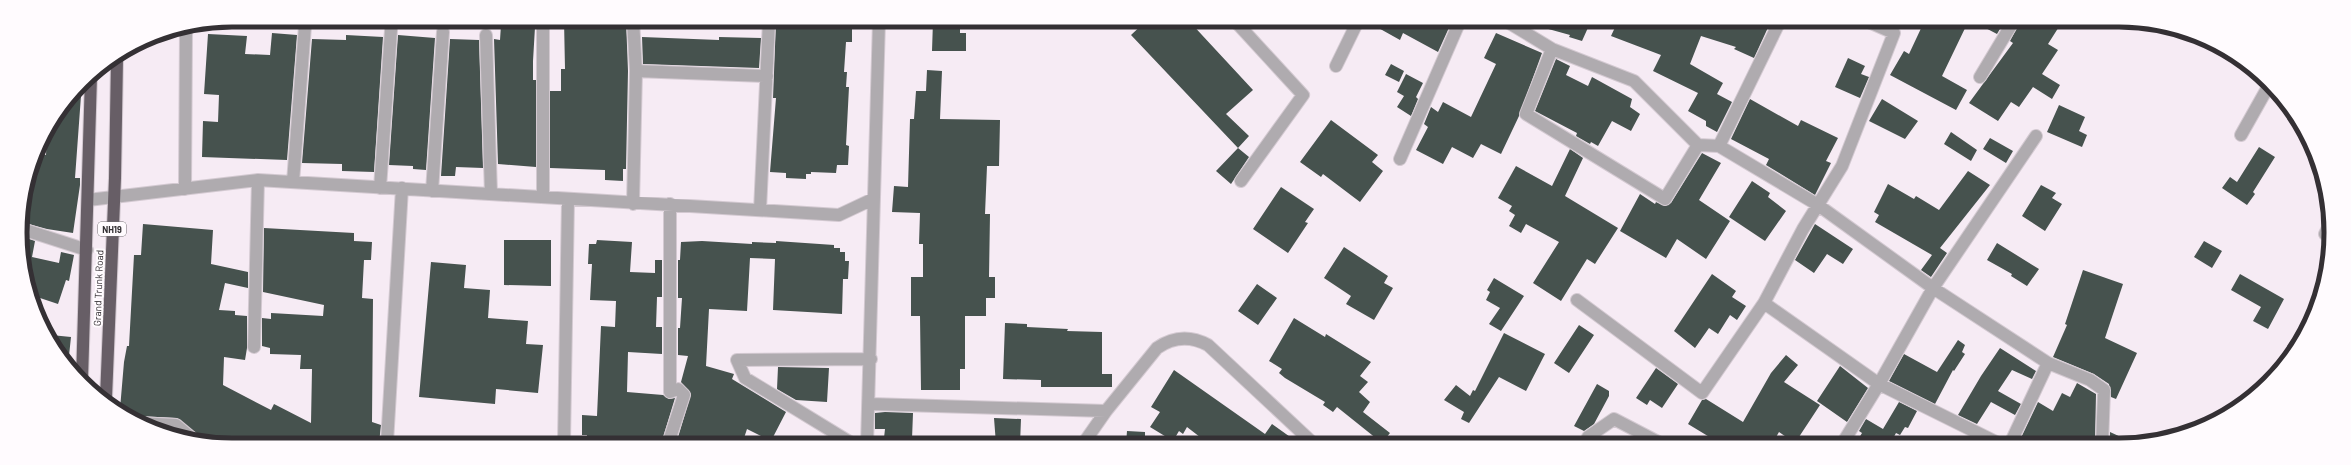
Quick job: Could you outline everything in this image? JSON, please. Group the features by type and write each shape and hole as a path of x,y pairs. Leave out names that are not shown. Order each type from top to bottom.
{"highway":[{"name":"Grand Trunk Road","path":"106,395 114,198 117,63"},
{"name":"Grand Trunk Road","path":"82,373 91,84"}],"street":[{"path":"293,182 305,27"},
{"path":"542,197 543,27"},
{"path":"633,27 636,71 633,204"},
{"path":"760,210 769,27"},
{"path":"867,438 870,404 873,199 879,27"},
{"path":"1241,27 1303,95 1241,181"},
{"path":"1336,66 1355,27"},
{"path":"1400,159 1457,27"},
{"path":"1516,27 1552,49 1634,81 1698,145 1719,146 1818,205 1933,288 2048,363 2090,380 2104,390 2102,438"},
{"path":"1719,146 1777,27"},
{"path":"1578,300 1702,393 1764,303 1803,229 1842,166 1894,33 1880,27"},
{"path":"1980,77 2010,27"},
{"path":"380,188 391,30"},
{"path":"185,189 186,32"},
{"path":"432,190 444,32"},
{"path":"486,35 491,194"},
{"path":"1552,49 1526,114 1665,198 1698,145"},
{"path":"636,71 767,76"},
{"path":"2241,135 2266,90"},
{"path":"1846,438 1879,384 1933,288 2036,136"},
{"path":"88,200 258,180 380,188 402,188 633,204 670,204 840,215 873,199"},
{"path":"254,347 258,180"},
{"path":"387,438 402,188"},
{"path":"564,438 568,199"},
{"path":"670,204 670,392 678,389 684,395 670,438"},
{"path":"27,232 87,250"},
{"path":"1764,303 1879,384 1988,438"},
{"path":"1087,438 1106,411 1158,348 1167,341 1196,339 1208,346 1308,438"},
{"path":"843,438 745,378 737,360 871,359"},
{"path":"2013,438 2048,363"},
{"path":"870,404 1106,411"},
{"path":"1588,438 1588,436 1614,419 1650,438"},
{"path":"159,424 176,425 185,432"}],"building":[{"path":"501,27 535,27 533,80 536,80 536,167 498,164 494,39 500,40"},
{"path":"564,27 626,27 628,71 626,169 623,169 623,181 605,180 605,170 550,168 550,91 561,91 561,69 565,69"},
{"path":"776,27 852,27 852,42 846,42 844,72 847,72 846,87 849,87 846,145 849,146 848,165 837,165 836,173 811,172 811,174 806,174 806,179 786,178 786,173 770,172 776,98 773,98"},
{"path":"933,27 960,27 960,33 966,33 966,51 932,51"},
{"path":"1140,27 1195,27 1253,90 1226,114 1249,136 1238,148 1131,35"},
{"path":"1377,27 1449,27 1438,52 1403,33 1400,40"},
{"path":"1541,27 1588,27 1582,41 1569,37 1570,35"},
{"path":"1615,27 1768,27 1754,58 1734,49 1736,47 1701,36 1690,64 1723,83 1717,94 1732,102 1717,132 1706,126 1706,121 1688,111 1698,93 1653,71 1661,55 1611,36"},
{"path":"1922,27 1966,27 1942,76 1967,90 1956,110 1890,75 1904,51 1909,54"},
{"path":"1984,27 2001,27 1997,34"},
{"path":"2017,27 2059,27 2048,44 2058,50 2042,74 2060,85 2052,99 2033,87 2019,107 2011,102 1998,121 1969,103 2013,43 2010,41"},
{"path":"272,33 297,35 287,160 202,157 203,121 218,122 219,95 204,94 208,34 247,36 245,54 270,55"},
{"path":"1496,33 1542,53 1519,116 1501,154 1481,144 1473,158 1452,147 1443,164 1416,150 1428,127 1424,124 1431,107 1438,112 1443,102 1471,117 1496,64 1484,58"},
{"path":"346,35 383,37 374,172 342,171 342,164 302,163 312,39 346,40"},
{"path":"398,35 435,38 426,170 413,169 413,166 389,165"},
{"path":"642,37 719,40 719,37 761,38 759,68 643,64"},
{"path":"450,39 479,40 483,168 456,167 455,176 441,176"},
{"path":"1848,58 1865,66 1861,74 1869,77 1860,98 1835,87"},
{"path":"1556,59 1570,66 1566,75 1588,86 1592,77 1632,99 1630,107 1640,114 1631,131 1612,121 1598,146 1591,142 1590,144 1576,136 1577,133 1535,111"},
{"path":"1391,64 1404,71 1399,82 1385,75"},
{"path":"927,70 942,71 940,119 1000,120 999,166 987,166 985,214 990,214 989,277 995,277 995,298 986,298 986,316 965,316 965,369 960,369 960,390 921,390 920,316 911,316 911,277 923,277 923,244 919,244 920,213 892,212 894,186 908,187 910,119 914,119 916,91 926,91"},
{"path":"1406,74 1423,83 1416,97 1418,99 1411,116 1397,107 1404,96 1397,92"},
{"path":"81,93 75,178 80,178 80,185 73,233 47,229 27,224 34,179 43,154 46,155 48,142 69,107"},
{"path":"1750,99 1798,126 1801,120 1838,138 1826,161 1831,163 1815,195 1766,165 1769,159 1731,139"},
{"path":"1882,99 1918,121 1905,139 1869,121"},
{"path":"2059,105 2085,117 2079,131 2087,135 2082,147 2047,132"},
{"path":"1331,120 1378,155 1372,162 1383,171 1360,202 1323,174 1321,177 1300,162"},
{"path":"1951,132 1977,150 1971,161 1944,144"},
{"path":"1990,138 2013,151 2006,163 1983,149"},
{"path":"2259,147 2275,157 2253,192 2255,194 2247,205 2222,188 2230,177 2237,182"},
{"path":"1238,148 1249,157 1231,184 1216,171"},
{"path":"1570,149 1583,158 1565,196 1618,228 1595,264 1587,259 1561,301 1533,283 1559,242 1526,224 1521,233 1509,226 1515,215 1509,211 1512,206 1498,198 1516,166 1552,186"},
{"path":"1702,153 1721,163 1699,200 1730,221 1706,259 1677,239 1666,258 1620,231 1640,194 1655,204 1656,202 1665,206 1671,203"},
{"path":"1968,171 1990,185 1940,248 1947,253 1931,277 1921,270 1932,255 1875,222 1879,215 1874,212 1888,184 1914,199 1916,196 1939,210"},
{"path":"1752,181 1770,193 1768,197 1786,211 1765,241 1729,217"},
{"path":"2041,185 2056,193 2052,198 2062,204 2045,231 2022,216"},
{"path":"1281,187 1314,209 1305,222 1308,223 1288,253 1253,229"},
{"path":"143,224 213,230 211,264 248,272 248,288 225,283 219,310 235,311 235,315 247,316 247,348 245,360 224,357 223,385 271,410 274,404 311,423 312,369 300,369 301,355 270,354 270,348 262,346 262,318 271,319 271,313 323,316 324,305 263,292 264,228 354,233 354,241 372,242 371,260 364,260 362,298 373,299 372,422 381,425 380,438 219,438 198,435 177,418 141,416 120,404 124,362 127,346 129,346 134,255 141,255"},
{"path":"1815,224 1853,249 1843,264 1827,254 1814,273 1795,260"},
{"path":"27,238 35,241 32,257 59,263 61,252 74,255 69,281 66,280 58,304 37,297 31,273"},
{"path":"504,240 551,240 551,286 504,285"},
{"path":"597,240 632,242 630,272 655,273 655,260 662,260 662,297 657,297 656,327 662,327 662,354 628,352 627,392 663,395 669,399 675,398 663,438 587,438 587,435 582,435 582,415 597,416 601,326 615,327 616,301 590,300 592,264 588,264 589,244 596,244"},
{"path":"702,241 752,244 752,242 776,243 776,241 834,245 834,248 840,248 840,252 845,252 845,261 849,261 848,279 843,279 842,314 773,310 775,259 750,258 747,311 709,309 706,366 734,374 732,379 786,412 773,438 765,438 747,429 744,438 678,438 691,394 681,382 688,356 678,355 678,328 680,328 682,298 678,298 678,260 680,260 681,242"},
{"path":"2204,241 2222,251 2212,268 2194,257"},
{"path":"1997,243 2039,269 2027,286 2011,276 2012,274 1987,260"},
{"path":"1344,247 1388,276 1384,283 1393,288 1374,320 1346,304 1351,296 1324,278"},
{"path":"431,262 466,265 464,288 490,290 488,318 528,321 526,344 543,345 538,393 496,389 495,404 419,397"},
{"path":"2083,270 2123,284 2105,338 2137,353 2116,399 2111,397 2109,384 2094,374 2053,357 2067,325 2065,324"},
{"path":"1712,274 1736,291 1732,297 1746,306 1737,320 1730,315 1718,334 1709,328 1695,348 1674,331"},
{"path":"2240,274 2284,299 2268,329 2253,321 2261,307 2231,290"},
{"path":"1494,278 1524,296 1501,331 1489,324 1500,308 1486,300 1490,292 1487,290"},
{"path":"1257,284 1277,298 1258,325 1238,311"},
{"path":"1294,318 1325,337 1326,334 1371,362 1360,376 1368,382 1359,392 1370,402 1363,412 1390,433 1386,438 1376,438 1337,407 1333,412 1323,405 1325,402 1285,378 1279,373 1282,369 1269,361"},
{"path":"1005,323 1027,324 1027,327 1068,329 1067,331 1102,332 1102,374 1112,374 1112,387 1041,387 1041,380 1003,379"},
{"path":"1579,325 1594,335 1569,373 1554,363"},
{"path":"1504,333 1545,354 1526,391 1499,377 1469,423 1461,419 1464,412 1444,400 1456,385 1470,396 1473,390 1475,391"},
{"path":"55,335 71,337 69,358"},
{"path":"1958,340 1965,345 1962,352 1965,354 1954,371 1953,370 1935,404 1889,381 1904,354 1937,372"},
{"path":"2000,348 2036,371 2032,379 2012,370 1998,391 2021,404 2015,415 1991,402 1977,424 1958,415 1981,376"},
{"path":"1786,355 1798,365 1784,382 1820,405 1798,438 1788,438 1779,432 1776,438 1711,438 1688,424 1702,400 1706,399 1743,422 1771,373"},
{"path":"1840,366 1868,388 1847,422 1817,401"},
{"path":"778,367 829,368 827,402 796,400 777,389"},
{"path":"1656,368 1678,384 1662,408 1650,400 1647,405 1636,398"},
{"path":"1174,370 1265,434 1272,424 1292,438 1201,438 1187,427 1183,434 1179,431 1175,438 1168,438 1150,427 1160,412 1151,407"},
{"path":"2077,383 2096,394 2095,438 2021,438 2038,402 2053,411 2062,393 2070,397"},
{"path":"1597,384 1609,391 1609,396 1594,424 1584,431 1574,426"},
{"path":"1899,402 1917,411 1908,428 1905,427 1900,435 1896,433 1893,438 1859,438 1862,433 1859,431 1866,419 1883,429"},
{"path":"875,413 913,413 912,438 884,438 885,429 875,429"},
{"path":"994,418 1021,419 1020,438 996,438"},
{"path":"1127,431 1145,432 1145,438 1126,438"},
{"path":"2110,432 2123,438 2118,438 2110,438"}]}
